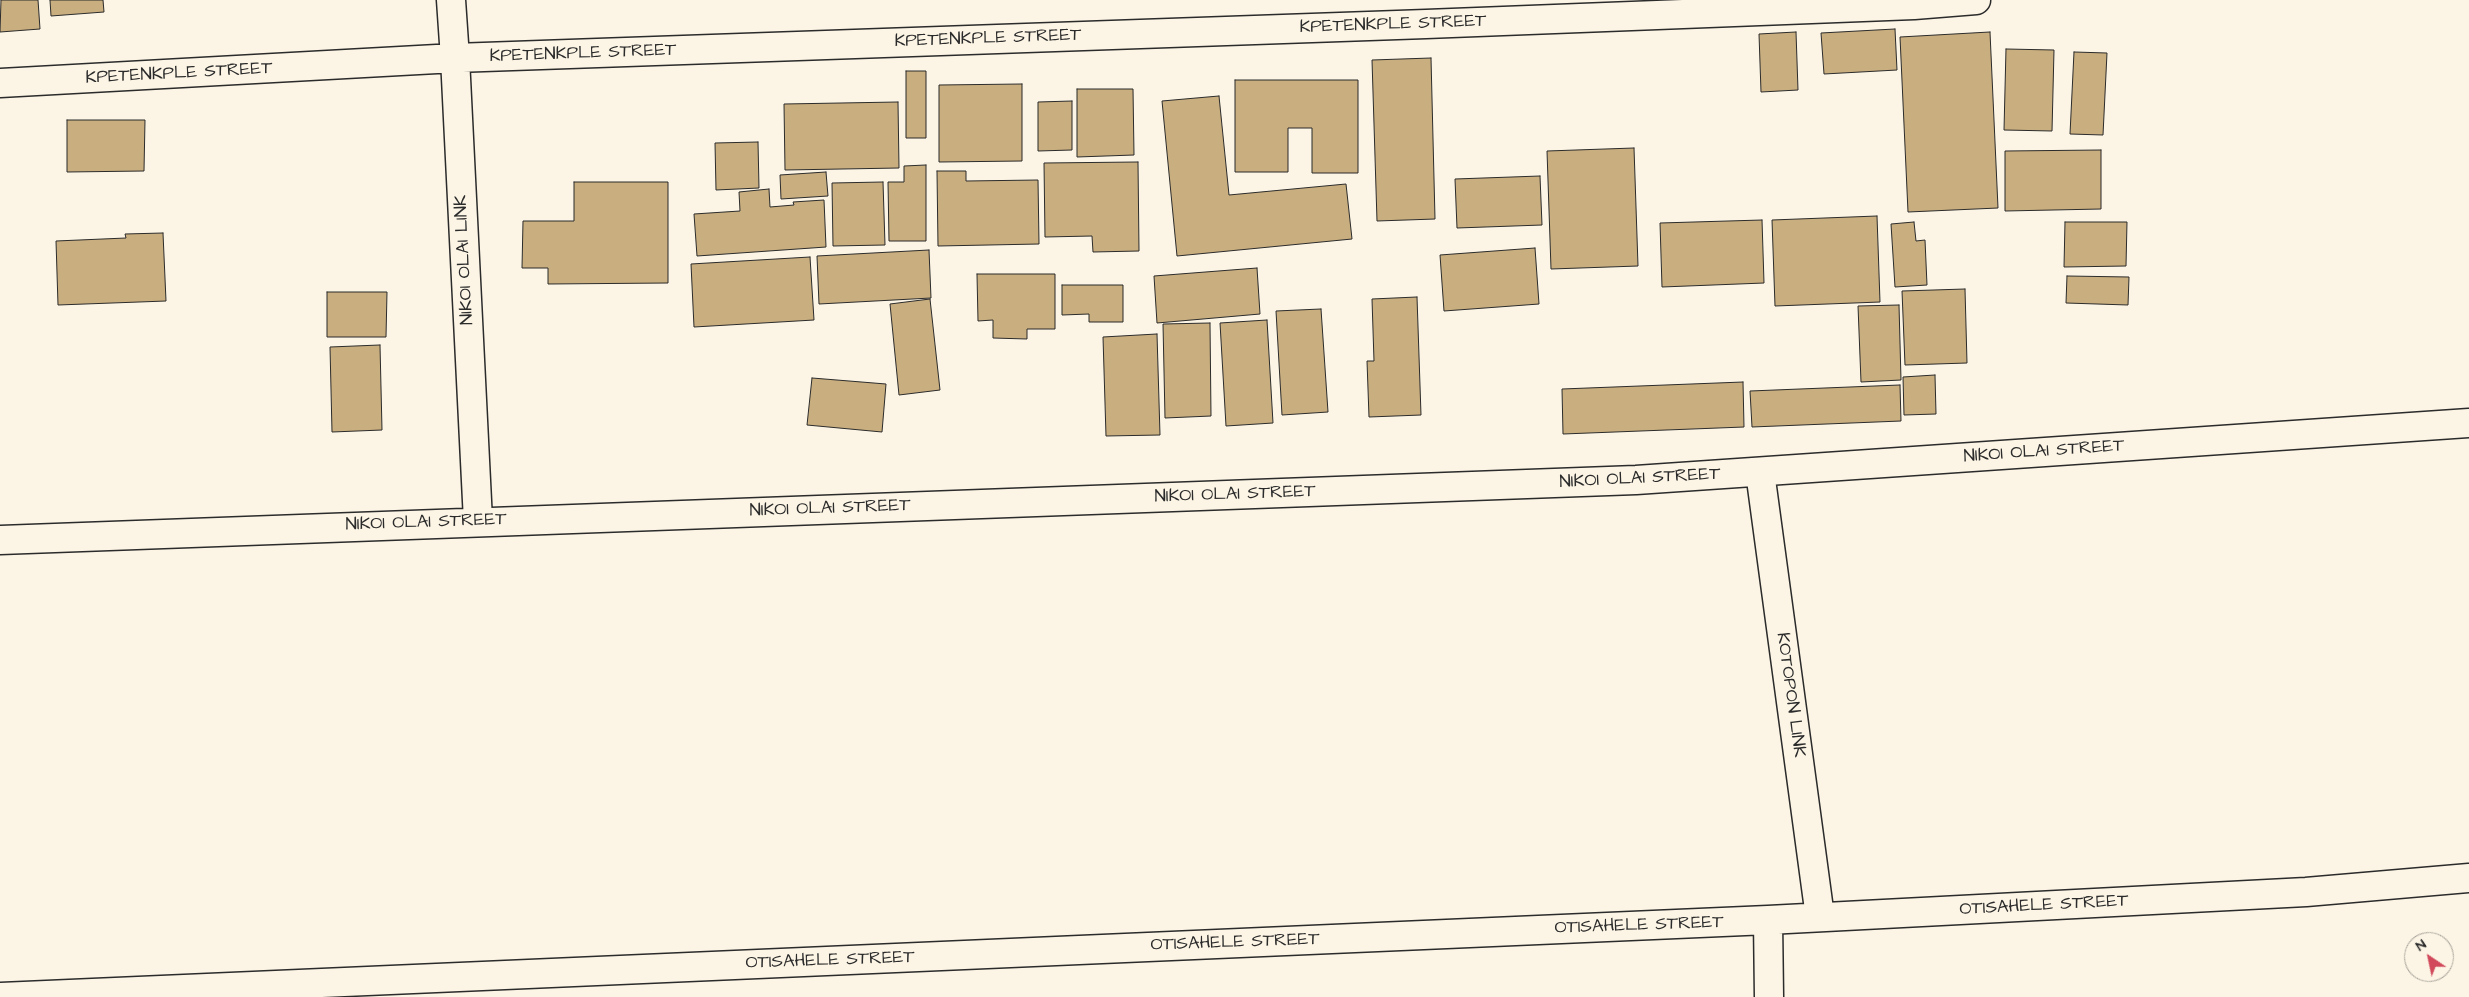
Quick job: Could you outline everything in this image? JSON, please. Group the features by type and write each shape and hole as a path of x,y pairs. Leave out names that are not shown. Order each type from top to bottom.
{"street":[{"name":"NIKOI OLAI LINK","path":"451,0 478,521"},
{"name":"KPETENKPLE STREET","path":"0,84 455,58 1426,24 1914,5 1976,0"},
{"name":"NIKOI OLAI STREET","path":"0,540 1636,480 2469,423"},
{"name":"KOTOPON LINK","path":"1760,472 1820,917"},
{"name":"OTISAHELE STREET","path":"0,997 1768,920 2306,892 2469,878"},
{"path":"1768,920 1770,997"}],"building":[{"path":"1,0 38,0 40,29 0,32"},
{"path":"50,0 103,0 104,12 51,16"},
{"path":"1895,29 1897,70 1824,74 1821,33"},
{"path":"1796,32 1798,90 1761,92 1759,34"},
{"path":"1990,32 1998,208 1908,212 1900,37"},
{"path":"2006,49 2054,50 2052,131 2004,130"},
{"path":"2074,52 2107,53 2103,135 2070,134"},
{"path":"1431,58 1435,219 1377,221 1372,60"},
{"path":"906,71 926,71 926,138 906,138"},
{"path":"1235,80 1358,80 1358,173 1312,173 1312,128 1288,128 1288,172 1235,172"},
{"path":"1022,84 1022,161 939,162 939,85"},
{"path":"1077,89 1133,89 1134,155 1077,157"},
{"path":"1219,96 1229,195 1346,184 1352,239 1177,256 1162,101"},
{"path":"1072,101 1072,150 1038,151 1038,102"},
{"path":"898,102 899,168 785,170 784,104"},
{"path":"67,120 145,120 144,171 67,172"},
{"path":"758,142 759,188 716,190 715,143"},
{"path":"1634,148 1638,266 1551,269 1547,151"},
{"path":"2101,150 2101,209 2005,211 2005,151"},
{"path":"1138,162 1139,251 1093,252 1092,236 1045,237 1044,163"},
{"path":"926,165 926,241 889,241 888,182 904,182 904,166"},
{"path":"937,171 966,171 966,181 1038,180 1039,244 938,246"},
{"path":"826,172 828,196 781,199 780,175"},
{"path":"1540,176 1542,225 1457,228 1455,179"},
{"path":"574,182 668,182 668,283 548,284 548,268 522,268 523,221 574,221"},
{"path":"883,182 885,245 833,246 832,183"},
{"path":"769,189 770,207 794,205 793,202 824,200 826,247 697,256 694,214 740,211 739,192"},
{"path":"1877,216 1880,302 1775,306 1772,220"},
{"path":"1762,220 1764,283 1662,287 1660,223"},
{"path":"1914,222 1916,241 1925,240 1927,285 1895,287 1891,224"},
{"path":"2065,222 2127,222 2126,266 2064,267"},
{"path":"163,233 166,301 58,305 56,241 126,238 125,234"},
{"path":"1535,248 1539,304 1444,311 1440,255"},
{"path":"929,250 931,298 819,304 817,256"},
{"path":"810,257 814,320 694,327 691,264"},
{"path":"1257,268 1260,314 1157,323 1154,276"},
{"path":"977,274 1055,274 1055,329 1027,329 1027,339 993,338 993,320 978,321"},
{"path":"2067,276 2129,277 2128,305 2066,303"},
{"path":"1062,285 1123,285 1123,322 1089,322 1089,314 1062,315"},
{"path":"1965,289 1967,363 1905,365 1902,291"},
{"path":"327,292 387,292 386,337 327,337"},
{"path":"1417,297 1421,415 1369,417 1367,361 1374,361 1372,299"},
{"path":"930,299 940,390 899,395 890,304"},
{"path":"1899,305 1901,380 1861,382 1858,306"},
{"path":"1321,309 1328,412 1282,415 1276,311"},
{"path":"1267,320 1273,423 1226,426 1220,323"},
{"path":"1210,323 1211,416 1165,418 1163,324"},
{"path":"1157,334 1160,435 1106,436 1103,337"},
{"path":"380,345 382,430 332,432 330,347"},
{"path":"1935,375 1936,414 1904,415 1903,377"},
{"path":"812,378 886,384 882,432 807,425"},
{"path":"1743,382 1744,427 1563,434 1562,389"},
{"path":"1900,385 1901,421 1752,427 1750,391"}]}
